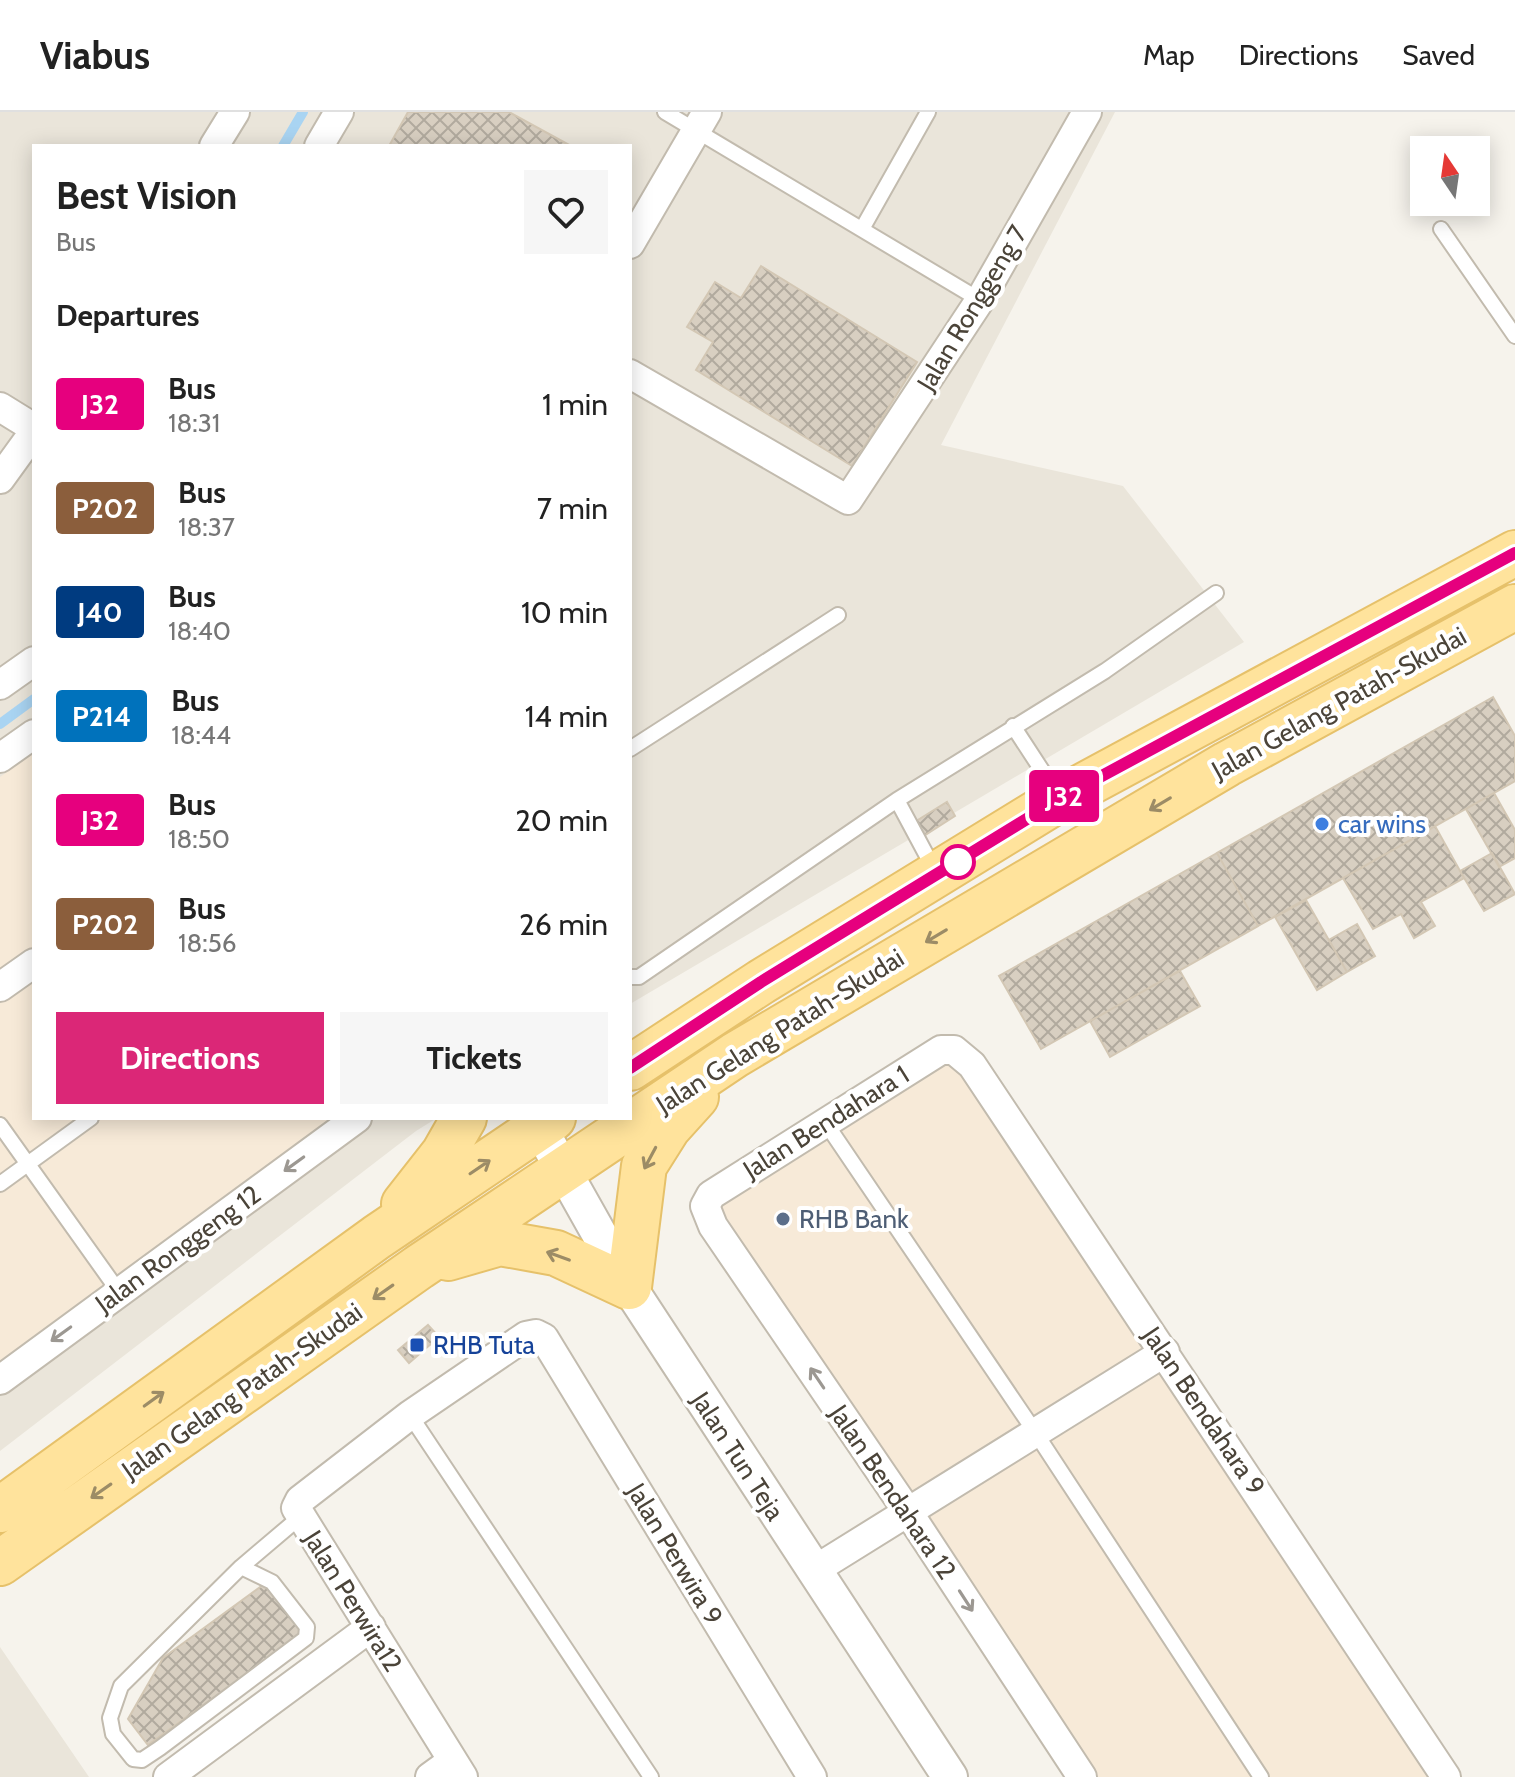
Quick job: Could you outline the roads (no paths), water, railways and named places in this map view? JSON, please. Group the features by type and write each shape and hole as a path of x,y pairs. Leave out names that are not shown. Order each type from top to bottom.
{"main road":[{"name":"Jalan Gelang Patah-Skudai","path":"632,1067 761,982 1061,798 1515,553"},
{"name":"Jalan Gelang Patah-Skudai","path":"0,1563 419,1267 735,1055 1227,764 1515,607"},
{"path":"632,1036 649,1035 761,982"},
{"path":"419,1267 500,1243 556,1253 629,1287 644,1166 668,1128 735,1055"},
{"path":"377,1237 444,1153 463,1120"},
{"name":"Jalan Gelang Patah-Skudai","path":"0,1510 542,1121"}],"street":[{"path":"215,144 235,112"},
{"path":"320,144 339,112"},
{"name":"Jalan Ronggeng 7","path":"632,375 848,500 980,300 1087,112"},
{"path":"632,241 702,121"},
{"path":"0,407 32,429"},
{"path":"0,479 32,433"},
{"path":"0,685 32,662"},
{"path":"0,758 32,735"},
{"path":"0,987 32,964"},
{"name":"Jalan Bendahara 1","path":"705,1206 711,1195 825,1122 941,1050 954,1050"},
{"name":"Jalan Bendahara 9","path":"954,1050 972,1065 1446,1777"},
{"name":"Jalan Ronggeng 12","path":"0,1380 354,1120"},
{"name":"Jalan Tun Teja","path":"542,1121 562,1169 629,1287 950,1777"},
{"name":"Jalan Bendahara 12","path":"705,1206 713,1226 908,1512 1082,1777"},
{"name":"Jalan Perwira12","path":"448,1772 371,1627 296,1508 300,1500 410,1415 526,1336 536,1334"},
{"name":"Jalan Perwira 9","path":"536,1334 544,1338 812,1777"},
{"path":"813,1571 1165,1352"},
{"path":"168,1777 371,1627"}],"lane":[{"path":"665,112 702,121 862,229 980,300"},
{"path":"862,229 928,112"},
{"path":"1441,229 1515,336"},
{"path":"632,977 639,977 692,943 897,800 1105,671 1216,593"},
{"path":"632,748 838,615"},
{"path":"1013,726 1061,798"},
{"path":"897,800 937,875"},
{"path":"0,1184 88,1120"},
{"path":"825,1122 1035,1432 1261,1777"},
{"path":"0,1125 119,1292"},
{"path":"410,1415 651,1777"},
{"path":"241,1567 272,1582 307,1627 306,1638 160,1748 142,1760 133,1759 113,1734 110,1718 121,1686 241,1567 300,1517"}],"waterway":[{"path":"284,144 303,112"},
{"path":"0,724 32,700"}],"place":[{"name":"car wins","path":"1322,824"},
{"name":"RHB Bank","path":"783,1219"},
{"name":"RHB Tuta","path":"417,1345"}]}
